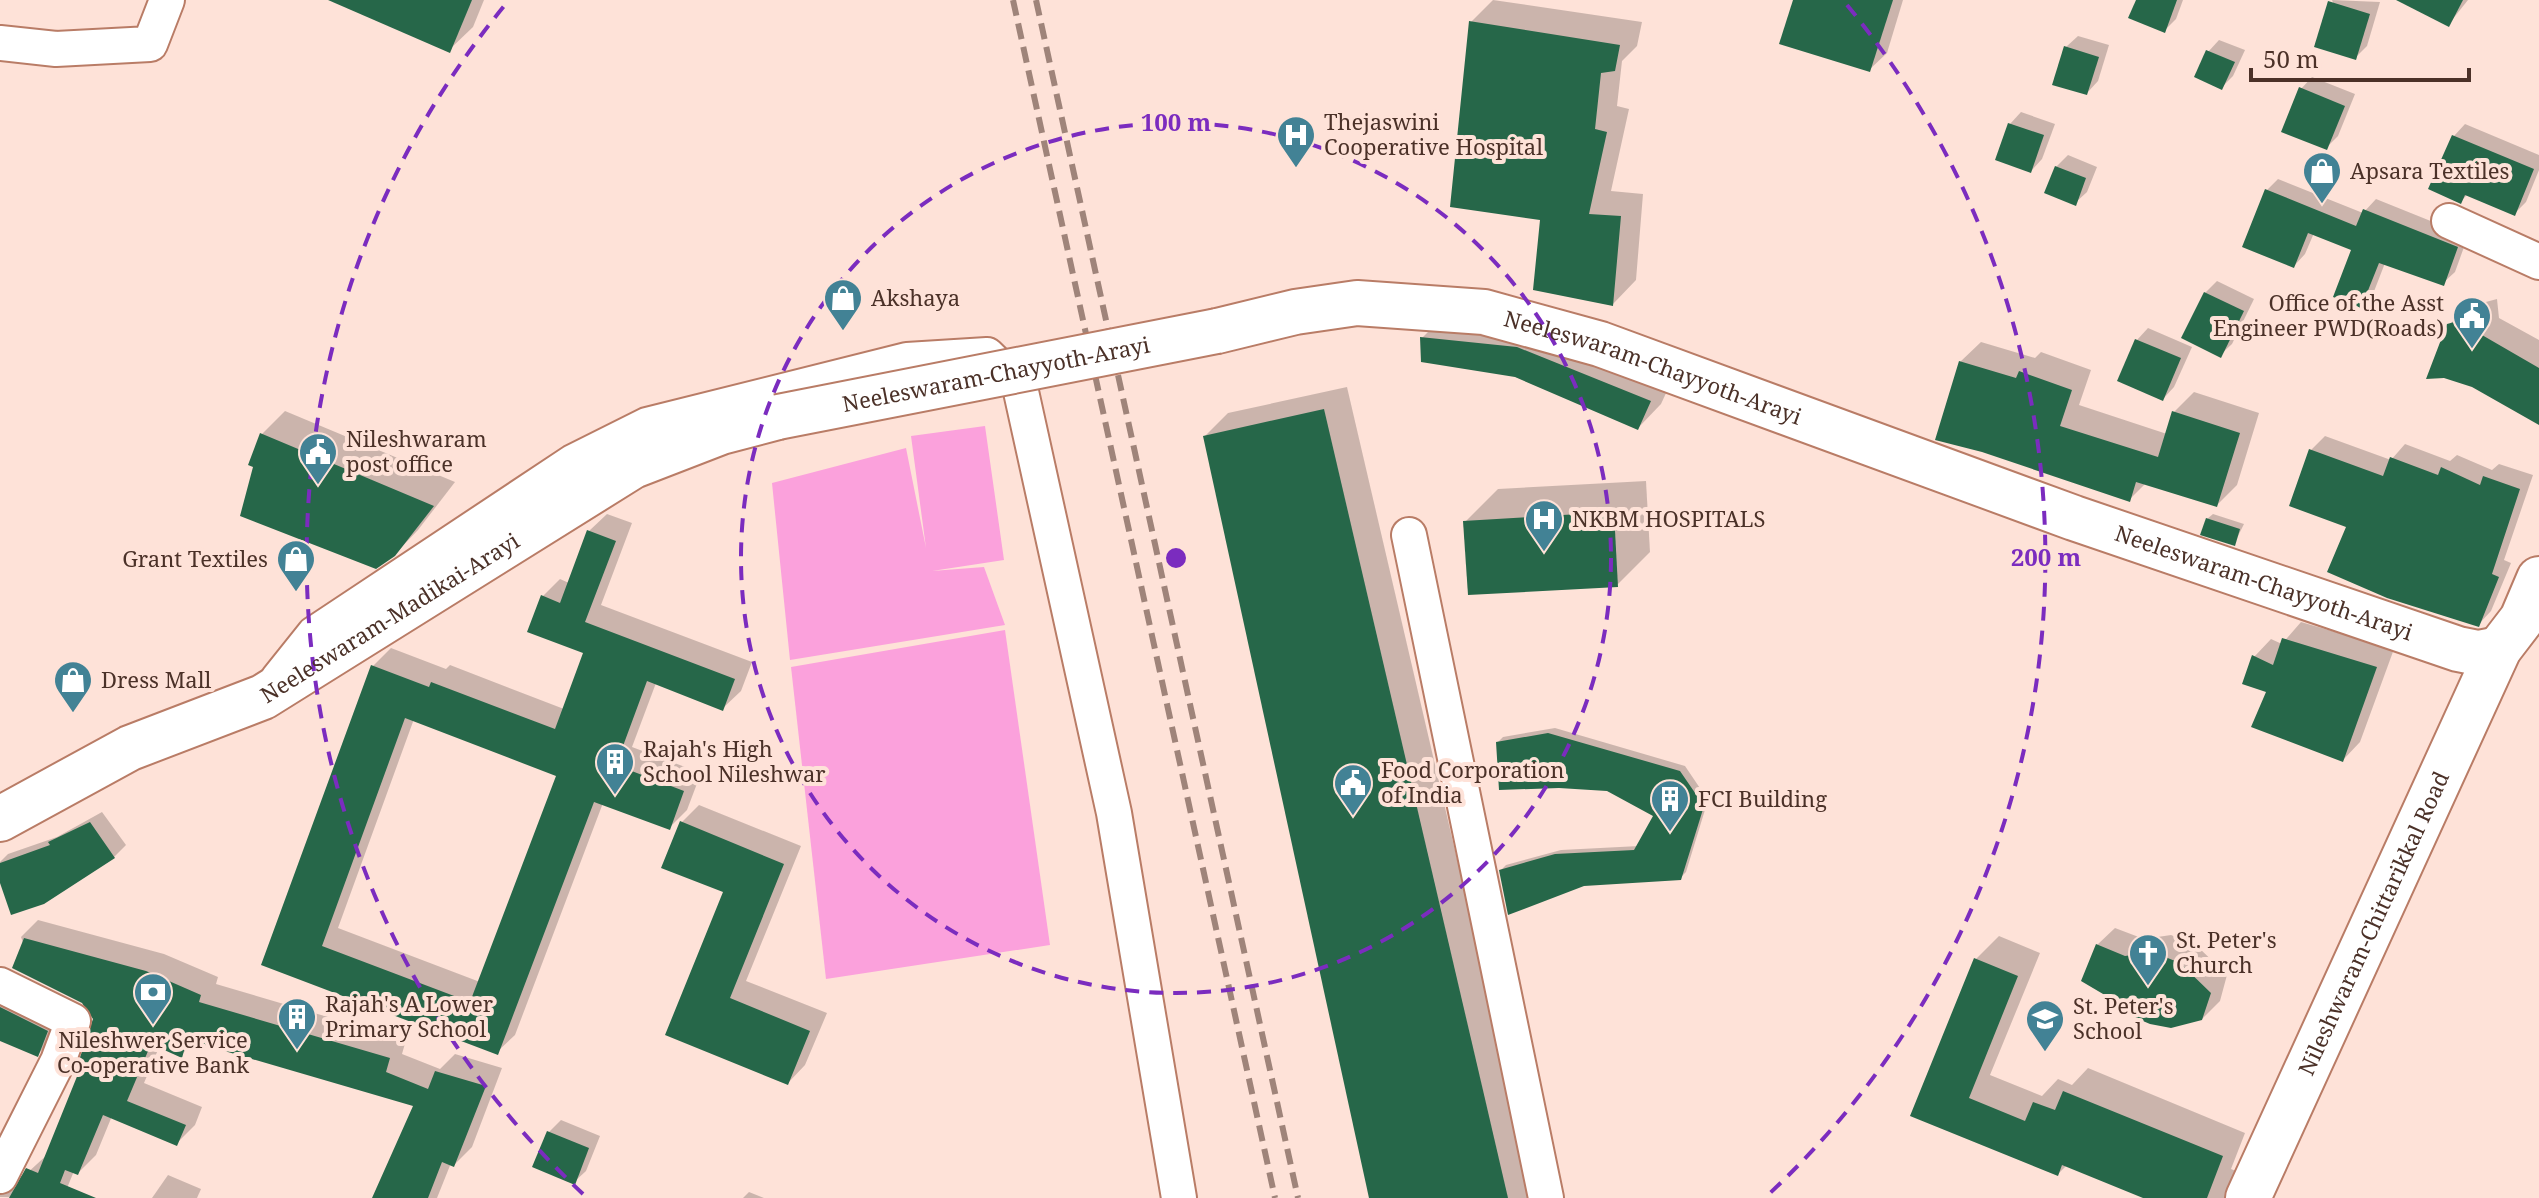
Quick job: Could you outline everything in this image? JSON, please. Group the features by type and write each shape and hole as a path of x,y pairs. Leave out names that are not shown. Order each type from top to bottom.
{"main road":[{"name":"Neeleswaram-Chayyoth-Arayi","path":"778,417 1217,331 1295,312 1357,303 1484,312 1600,344 2074,518 2458,649 2478,653 2499,649"},
{"name":"Neeleswaram-Madikai-Arayi","path":"0,819 130,748 263,697 633,466 721,432 778,417"},
{"name":"Nileshwaram-Chittarikkal Road","path":"2248,1198 2499,649 2522,619 2539,579"}],"street":[{"path":"0,43 56,49 150,44 167,0"},
{"path":"2449,221 2539,262"},
{"path":"263,697 314,634 573,462 647,425 907,360 987,355 1020,387 1114,813 1179,1198"},
{"path":"1409,535 1546,1198"},
{"path":"0,985 73,1021 58,1061 0,1176"}],"shaded area":[{"path":"985,426 1004,560 932,571 984,567 1005,625 790,660 772,483 906,448 926,548 911,436"},
{"path":"1005,630 1050,945 826,979 791,667"}],"building":[{"path":"328,0 472,0 450,53"},
{"path":"1793,0 1893,0 1870,72 1779,44"},
{"path":"2136,0 2177,0 2165,33 2128,18"},
{"path":"2396,0 2463,0 2449,27"},
{"path":"2328,1 2370,14 2356,60 2314,47"},
{"path":"1469,21 1620,45 1615,71 1601,73 1595,129 1607,132 1589,214 1621,216 1613,306 1533,290 1540,220 1450,207"},
{"path":"2064,46 2099,57 2087,95 2052,85"},
{"path":"2206,50 2235,62 2222,90 2194,77"},
{"path":"2299,87 2345,106 2327,150 2281,132"},
{"path":"2008,123 2044,135 2031,173 1995,160"},
{"path":"2452,135 2534,169 2515,216 2465,195 2461,204 2428,189"},
{"path":"2055,166 2086,178 2076,206 2044,193"},
{"path":"2265,189 2356,226 2363,209 2458,247 2444,286 2379,263 2361,308 2333,297 2351,250 2308,233 2294,268 2242,247"},
{"path":"2204,292 2244,311 2221,358 2181,338"},
{"name":"Office of the Asst Engineer PWD(Roads)","path":"2480,315 2482,335 2539,368 2539,425 2472,387 2444,378 2426,379 2447,324"},
{"path":"1420,337 1517,347 1651,401 1638,430 1515,377 1421,362"},
{"path":"2135,339 2181,358 2163,401 2117,381"},
{"path":"1959,361 2016,378 2019,371 2072,390 2060,426 2158,457 2172,411 2240,433 2217,507 2136,482 2130,502 1982,452 1935,440"},
{"name":"Food Corporation of India","path":"1324,409 1508,1198 1369,1198 1203,436"},
{"name":"Nileshwaram post office","path":"260,433 434,506 395,556 376,569 240,516 253,467 248,465"},
{"path":"2309,449 2383,476 2390,457 2438,475 2441,467 2480,485 2483,476 2520,489 2492,574 2499,577 2479,627 2387,598 2327,572 2346,527 2289,506"},
{"name":"NKBM HOSPITALS","path":"1614,512 1618,587 1468,595 1463,521"},
{"path":"2206,518 2240,529 2235,546 2200,535"},
{"name":"Rajah's High School Nileshwar","path":"587,530 616,541 585,622 735,679 723,711 647,681 616,765 684,791 670,830 594,802 498,1055 261,965 371,665 429,687 431,682 555,729 583,653 527,632 541,595 560,603","holes":["405,718 556,776 470,1002 322,946"]},
{"path":"2282,638 2377,667 2343,762 2251,727 2266,692 2242,684 2252,655 2273,665"},
{"name":"FCI Building","path":"1548,733 1680,771 1704,806 1681,880 1584,886 1508,915 1499,870 1555,854 1634,850 1653,816 1607,791 1559,788 1499,790 1496,742"},
{"name":"Rajah's High School Nileshwar","path":"680,821 784,864 730,998 810,1031 788,1085 665,1035 723,892 661,868"},
{"path":"90,822 115,858 44,904 11,915 0,883 0,863 50,845 48,842"},
{"path":"24,938 146,971 201,995 199,1002 390,1058 386,1072 428,1089 435,1071 486,1086 454,1167 442,1162 428,1198 372,1198 413,1106 187,1040 182,1058 151,1044 127,1101 186,1125 177,1146 103,1115 78,1175 65,1170 60,1183 96,1198 9,1198 26,1168 38,1173 78,1074 75,1072 93,1019 82,1003 12,968"},
{"name":"St. Peter's Church","path":"2096,944 2125,956 2153,952 2180,963 2211,993 2202,1020 2171,1028 2150,1024 2131,1016 2120,1004 2081,981"},
{"name":"St. Peter's School","path":"1974,958 2018,976 1969,1098 2025,1121 2033,1102 2055,1110 2063,1091 2223,1156 2207,1198 2143,1198 2062,1165 2058,1176 1910,1116"},
{"path":"0,1007 48,1031 38,1057 0,1041"},
{"path":"547,1131 589,1148 575,1185 532,1167"}],"railway":[{"path":"1013,0 1275,1198"},
{"path":"1036,0 1298,1198"}],"place":[{"name":"Thejaswini Cooperative Hospital","path":"1296,169"},
{"name":"Apsara Textiles","path":"2322,205"},
{"name":"Akshaya","path":"843,332"},
{"name":"Office of the Asst Engineer PWD(Roads)","path":"2472,350"},
{"name":"Nileshwaram post office","path":"318,486"},
{"name":"NKBM HOSPITALS","path":"1544,553"},
{"name":"Grant Textiles","path":"296,593"},
{"name":"Dress Mall","path":"73,714"},
{"name":"Rajah's High School Nileshwar","path":"615,796"},
{"name":"Food Corporation of India","path":"1353,817"},
{"name":"FCI Building","path":"1670,833"},
{"name":"St. Peter's Church","path":"2148,987"},
{"name":"Nileshwer Service Co-operative Bank","path":"153,1026"},
{"name":"Rajah's A Lower Primary School","path":"297,1051"},
{"name":"St. Peter's School","path":"2045,1053"}]}
